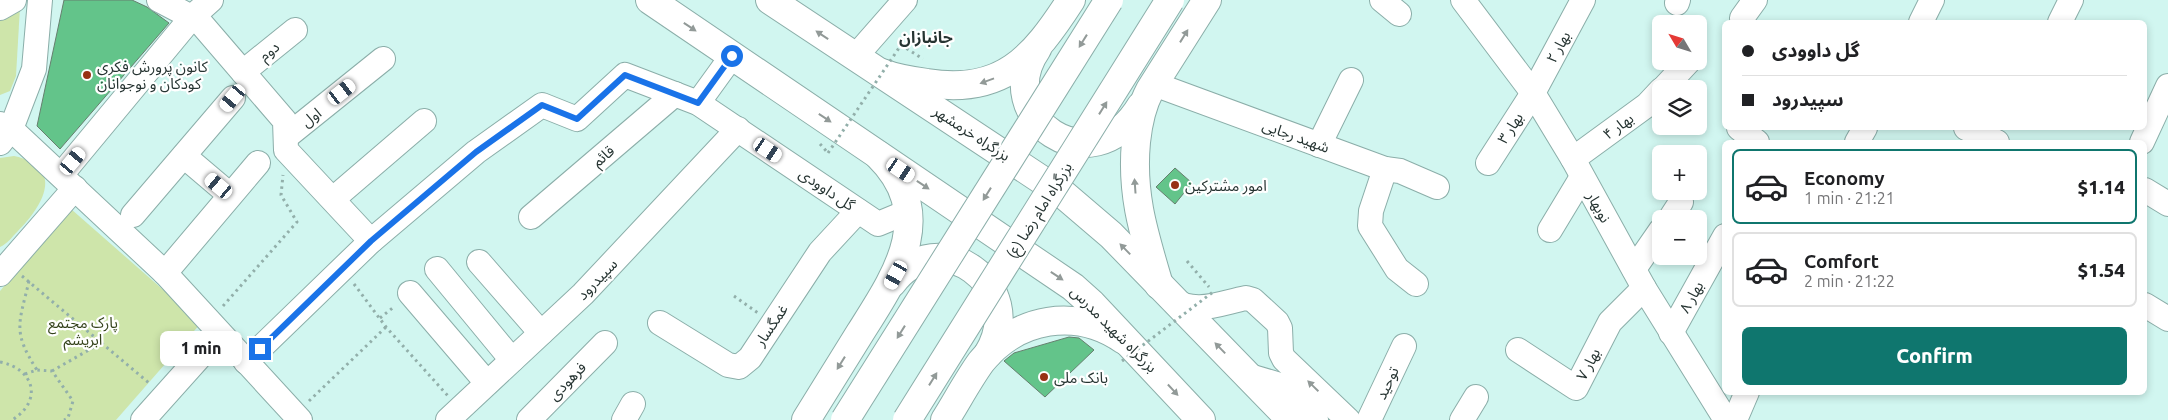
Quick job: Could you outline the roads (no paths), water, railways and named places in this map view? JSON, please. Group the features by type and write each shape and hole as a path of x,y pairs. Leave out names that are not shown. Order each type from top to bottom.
{"main road":[{"path":"650,0 868,148 892,172 902,193 907,212 908,230 906,249 900,266 887,291 806,420"},
{"name":"بزرگراه خرمشهر","path":"770,0 1064,194 1104,228 1165,291"},
{"path":"1071,0 1033,54 1027,68 1026,92 1034,116 1044,127 1055,136 1079,143 1098,142 1108,139 1128,125 1207,0"},
{"path":"845,420 1108,0"},
{"name":"بزرگراه امام رضا (ع)","path":"907,420 1170,0"},
{"path":"865,63 894,77 913,81 951,86 973,85 994,79 1006,72 1042,42"},
{"path":"1151,90 1142,106 1137,131 1135,188 1140,217 1165,291 1285,416"},
{"name":"بزرگراه شهید مدرس","path":"868,148 1073,287 1092,304 1131,358 1201,420"},
{"path":"887,291 904,271 926,260 950,260 973,269 990,287 999,310 997,334 984,360 945,420"},
{"path":"984,360 999,344 1019,330 1036,323 1059,319 1078,320 1109,330 1125,340 1131,358"}],"street":[{"path":"0,8 14,0"},
{"path":"40,0 34,70 4,132 68,182 165,272 297,417"},
{"path":"159,0 198,21 243,72 285,121 286,143 371,241"},
{"path":"4,269 192,17 211,0"},
{"path":"865,63 905,0"},
{"name":"نوبهار","path":"1463,0 1533,93 1578,168 1671,333 1726,420"},
{"name":"بهار ۲","path":"1533,93 1583,0"},
{"path":"1921,20 1931,0"},
{"path":"2061,20 2071,0"},
{"name":"دوم","path":"243,72 295,30"},
{"path":"246,362 371,241 476,152 542,105 577,119 625,75 698,103 732,56"},
{"name":"اول","path":"286,143 383,59"},
{"name":"بهار ۴","path":"1671,80 1680,70"},
{"path":"1319,145 1351,80"},
{"path":"2143,140 2168,86"},
{"name":"شهید رجایی","path":"1151,90 1319,145 1385,169 1400,171 1437,187"},
{"name":"بهار ۳","path":"1488,163 1533,93"},
{"name":"قائم","path":"531,217 675,94"},
{"path":"133,215 233,98"},
{"name":"بهار ۴","path":"1578,168 1652,100"},
{"name":"گل داوودی","path":"698,103 878,224 907,212"},
{"path":"333,199 424,121"},
{"name":"سپیدرود","path":"454,415 582,294 738,129"},
{"path":"1742,130 1755,140"},
{"path":"1971,130 1993,140"},
{"path":"184,156 230,196"},
{"path":"165,272 258,163"},
{"path":"1550,230 1578,168"},
{"path":"1385,169 1371,211 1370,226 1397,269 1416,284"},
{"path":"2147,191 2168,204"},
{"name":"غمگسار","path":"660,323 728,365 739,367 750,358 820,252 858,211"},
{"name":"بهار ۸","path":"1671,333 1722,241"},
{"path":"1639,278 1652,250"},
{"path":"479,262 541,333"},
{"path":"437,269 512,360"},
{"name":"بهار ۷","path":"1518,350 1576,388 1610,322 1639,278"},
{"path":"1165,291 1181,305 1193,308 1246,298 1253,300 1277,322 1280,331 1281,352 1284,359 1348,420"},
{"path":"410,293 487,383"},
{"path":"2147,306 2168,319"},
{"path":"143,420 165,397 214,328"},
{"name":"فرهودی","path":"537,417 605,343"},
{"name":"توحید","path":"1369,420 1404,346"},
{"path":"1246,375 1280,385 1316,420"},
{"path":"1735,420 1746,395"},
{"path":"1462,420 1476,397"}],"place":[{"name":"کانون پرورش فکری کودکان و نوجوانان","path":"87,75"},
{"name":"امور مشترکین","path":"1175,185"},
{"name":"بانک ملی","path":"1044,377"}],"district":[{"name":"جانبازان","path":"926,37"}],"park label":[{"name":"پارک مجتمع ابریشم","path":"83,330"}]}
